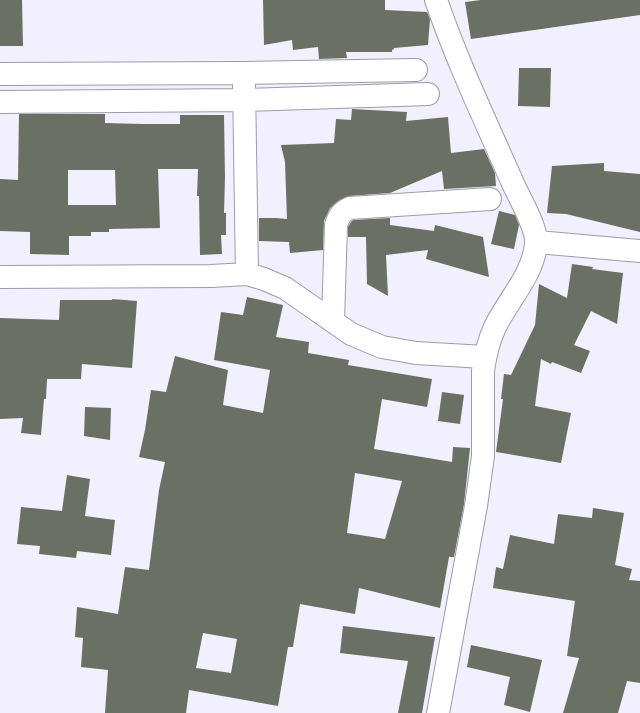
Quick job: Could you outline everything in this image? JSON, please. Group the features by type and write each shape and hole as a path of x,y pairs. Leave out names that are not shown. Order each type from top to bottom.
{"street":[{"path":"436,0 451,43 532,223 537,242 530,268 495,326 484,357 483,456 476,506 438,713"},
{"path":"0,74 244,73 416,70"},
{"path":"244,73 247,274"},
{"path":"0,102 244,100 428,94"},
{"path":"333,321 336,225 338,218 343,211 350,208 490,199"},
{"path":"537,242 640,251"},
{"path":"0,277 211,276 247,274 264,279 284,288 351,334 382,347 416,353 484,357"}],"building":[{"path":"0,0 22,0 23,46 0,46"},
{"path":"263,0 385,0 385,10 427,12 430,19 428,45 394,48 392,52 346,52 347,58 319,59 318,47 293,50 292,40 264,45"},
{"path":"481,0 640,0 640,15 471,39 465,2"},
{"path":"519,68 551,68 550,107 518,106"},
{"path":"352,109 407,112 406,121 448,117 451,153 484,149 495,173 496,186 444,189 442,171 390,193 349,196 338,201 330,208 324,221 323,250 290,253 289,242 259,241 259,218 287,219 285,162 281,145 334,143 336,119 351,120"},
{"path":"19,114 105,114 105,123 142,124 180,124 180,115 224,115 224,213 226,213 226,235 221,235 222,254 200,255 199,196 197,196 198,169 158,169 160,228 109,229 109,232 91,232 91,236 69,236 69,255 30,254 30,232 0,231 0,179 18,180","holes":["68,170 115,170 116,205 68,205"]},
{"path":"604,163 604,171 640,174 640,232 566,214 547,213 552,166"},
{"path":"499,211 515,215 519,225 514,249 491,244"},
{"path":"390,218 390,225 434,231 435,225 483,237 489,277 426,259 428,250 386,255 388,296 367,284 366,237 348,237 348,227 353,220"},
{"path":"572,264 593,267 592,269 623,273 617,324 591,311 574,345 590,351 581,373 552,362 551,364 541,359 535,406 571,413 561,463 496,452 503,399 501,399 504,374 511,375 535,325 539,284 567,298"},
{"path":"247,297 283,305 276,337 309,342 308,353 349,360 348,365 432,379 427,407 382,399 374,449 452,462 453,447 470,448 464,504 454,557 449,557 440,608 359,588 355,614 300,604 293,647 288,647 278,706 189,690 186,713 105,713 108,670 81,667 83,638 75,637 77,607 118,614 125,567 149,570 159,490 165,462 139,457 151,390 166,392 175,356 228,370 223,405 263,413 270,370 214,360 221,312 243,315","holes":["355,473 402,481 385,539 347,533","203,633 237,639 231,673 196,668"]},
{"path":"112,299 137,301 132,368 82,364 81,379 47,379 41,435 21,433 23,418 0,419 0,318 59,320 60,300"},
{"path":"442,392 464,395 460,424 438,421"},
{"path":"85,407 111,408 110,440 84,436"},
{"path":"67,475 90,479 85,516 115,520 111,555 77,551 76,558 39,554 40,546 17,544 21,507 62,511"},
{"path":"593,508 624,513 615,565 632,569 629,580 640,581 640,683 627,681 618,713 563,713 579,658 567,656 575,601 493,588 496,567 503,569 510,535 554,544 558,514 592,518"},
{"path":"343,626 435,637 422,713 398,713 408,661 340,653"},
{"path":"471,645 542,660 530,712 504,705 510,677 467,667"}]}
